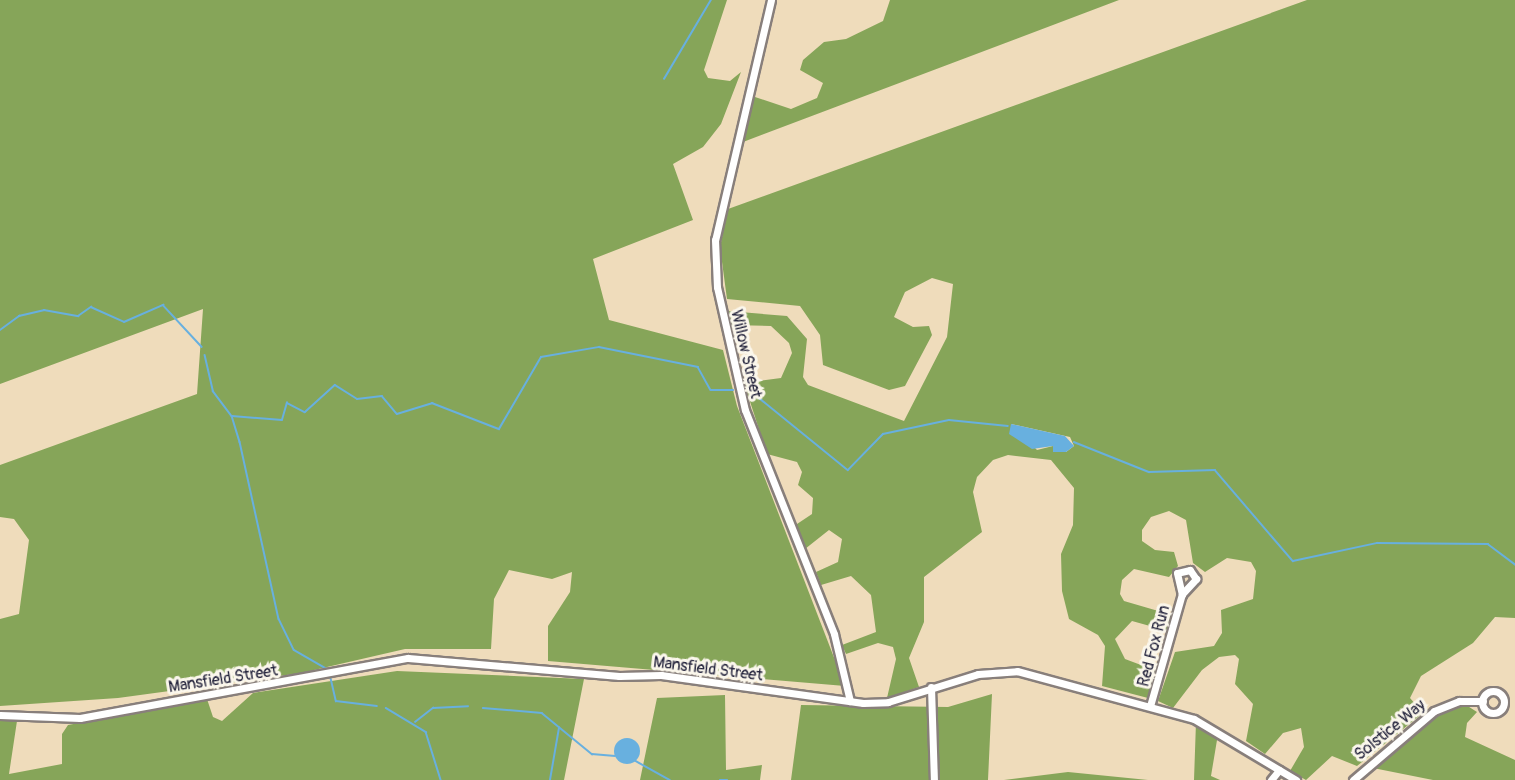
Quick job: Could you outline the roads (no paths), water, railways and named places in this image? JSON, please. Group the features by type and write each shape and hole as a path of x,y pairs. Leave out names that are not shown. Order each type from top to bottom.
{"street":[{"name":"Willow Street","path":"771,0 715,240 716,276 745,410 834,634 850,701"},
{"name":"Red Fox Run","path":"1150,706 1182,594"},
{"name":"Mansfield Street","path":"0,715 58,718 329,675 408,658 620,676 661,675 850,701 888,702 978,674 1017,671 1150,706 1216,728 1296,780"},
{"path":"931,687 933,780"},
{"name":"Solstice Way","path":"1353,780 1434,711 1459,700 1483,701"},
{"path":"1271,780 1279,770"}],"water":[{"path":"1011,424 1065,436 1074,446 1066,452 1053,452 1053,446 1032,449 1009,434"},
{"path":"627,738 636,742 640,751 636,760 627,764 618,760 614,751 618,742"}],"waterway":[{"path":"664,79 711,0"},
{"path":"0,330 19,316 44,310 78,316 91,307 124,322 163,305 202,347"},
{"path":"232,416 282,420 287,403 305,412 335,385 357,399 382,396 397,414 432,403 499,429 541,357 599,347 698,367 711,390 733,390"},
{"path":"205,355 213,391 232,416 240,442 279,619 294,650 329,670"},
{"path":"747,388 848,470 883,434 949,420 1008,426"},
{"path":"1074,442 1149,472 1215,470 1293,561 1377,543 1488,544 1515,564"},
{"path":"330,674 336,701 377,706"},
{"path":"415,722 433,708 468,706"},
{"path":"386,708 426,732 441,780"},
{"path":"483,708 542,713 592,754 615,756"},
{"path":"550,780 559,728"},
{"path":"634,760 670,780"},
{"path":"720,780 727,780"}]}
